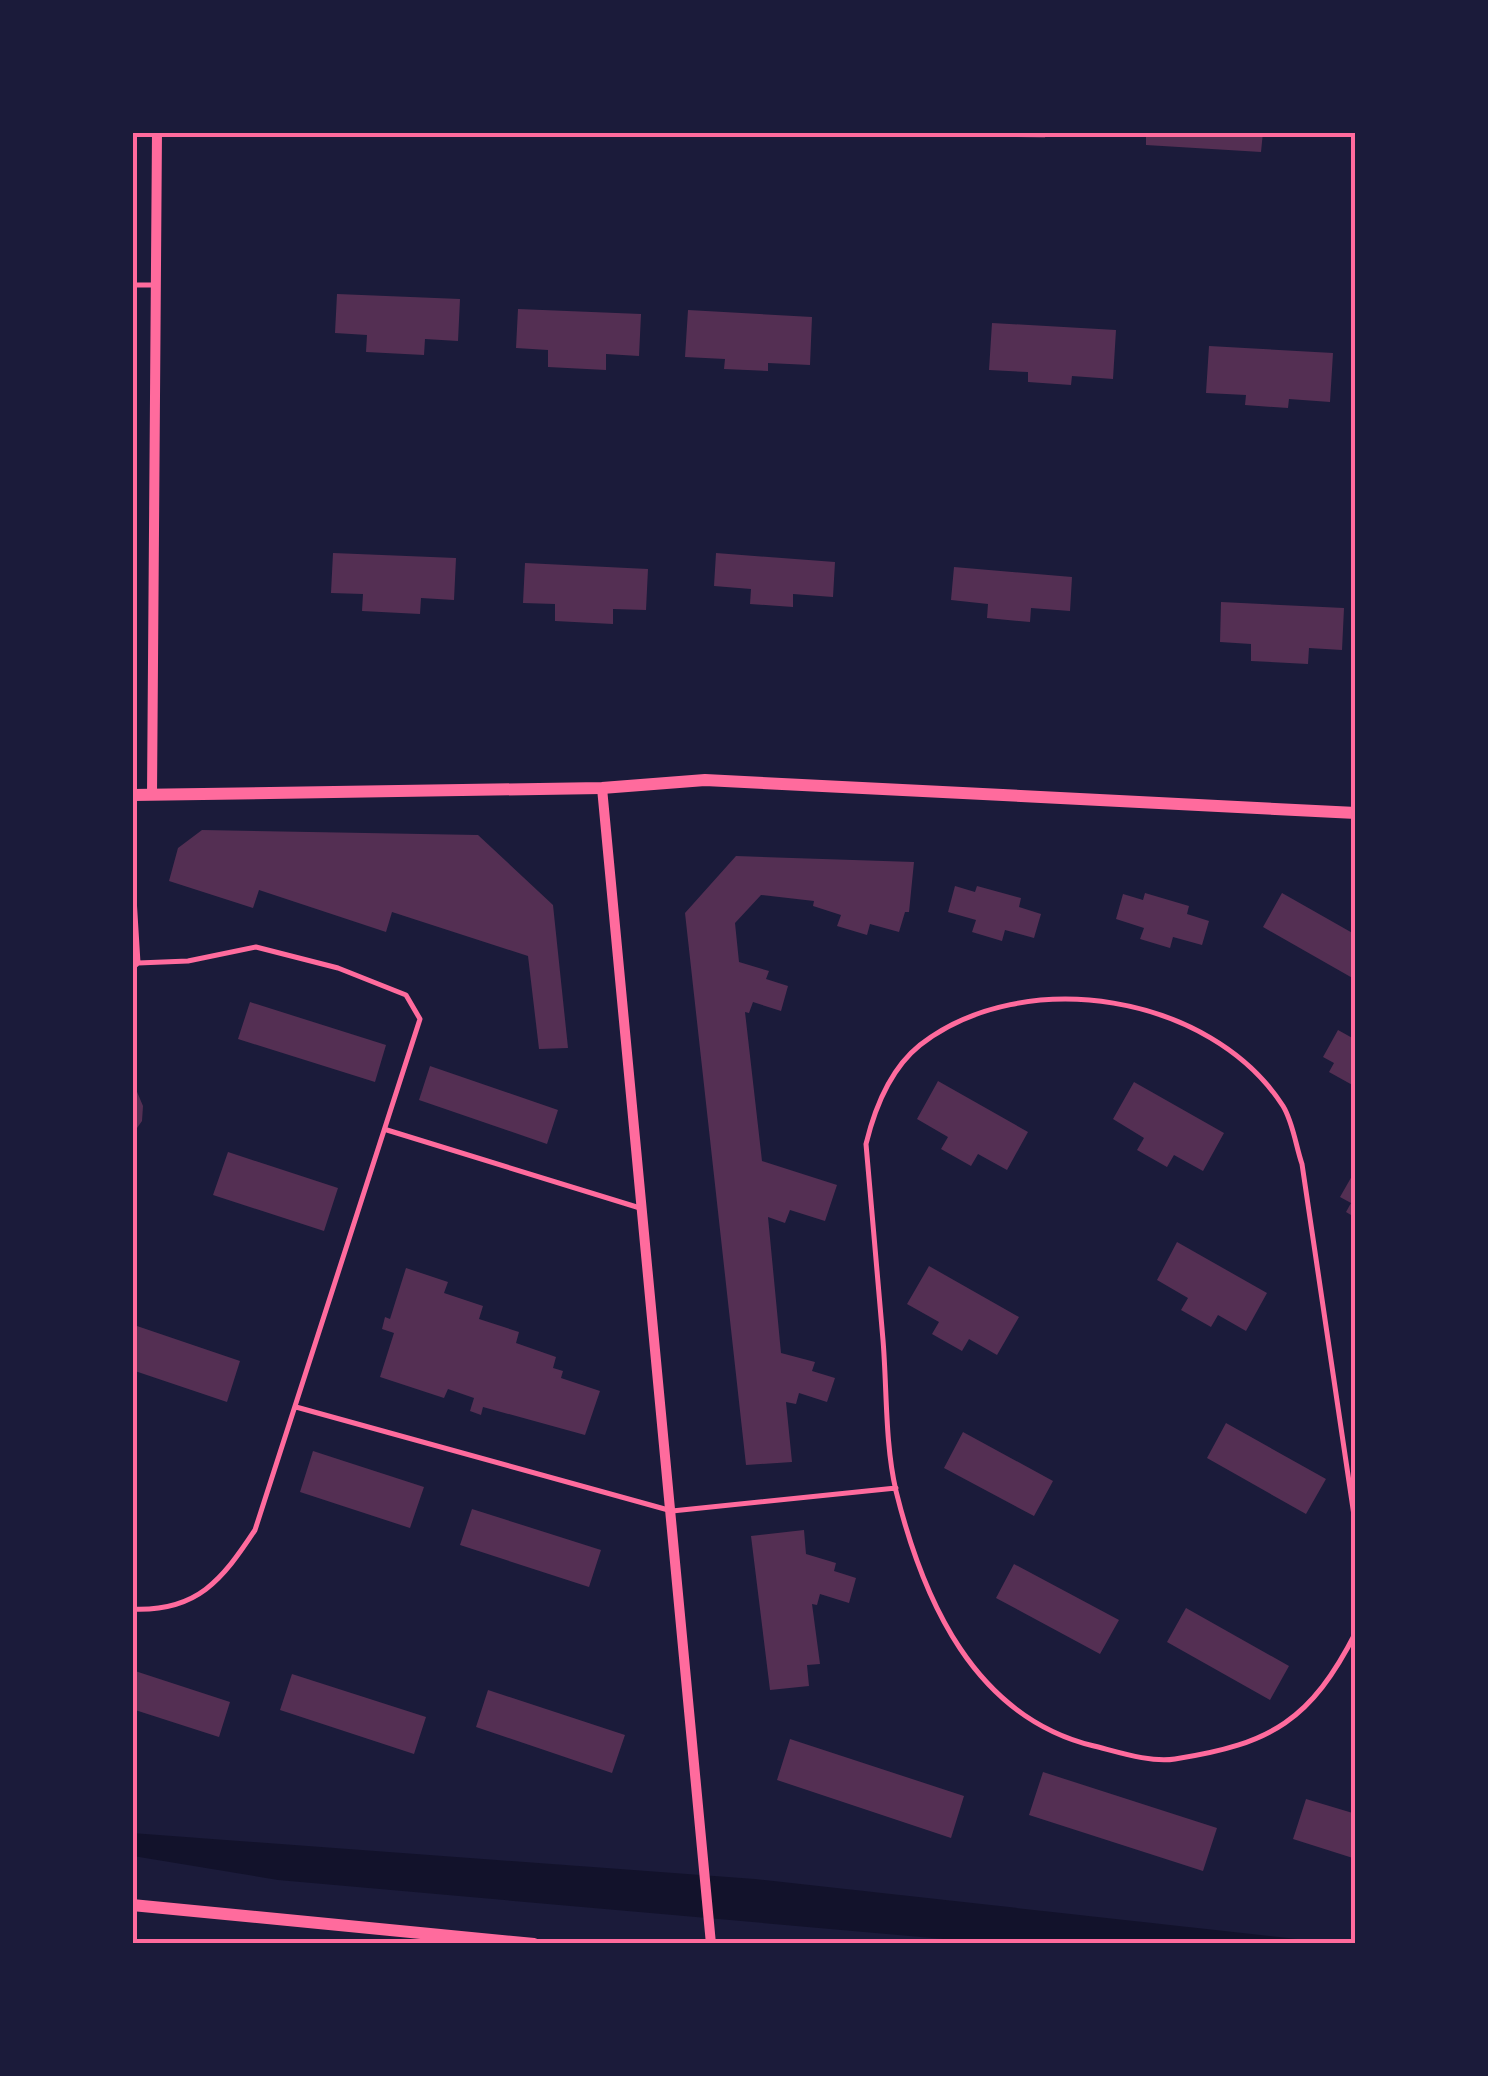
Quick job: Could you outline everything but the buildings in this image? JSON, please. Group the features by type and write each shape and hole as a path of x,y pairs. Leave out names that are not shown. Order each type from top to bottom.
{"street":[{"path":"152,795 157,132"},
{"path":"132,796 602,788 705,780 1356,813"},
{"path":"602,788 711,1944"},
{"path":"132,1905 534,1944"}],"lane":[{"path":"132,286 156,285"},
{"path":"132,865 135,965 188,961 256,947 338,968 406,995 420,1019 255,1530 226,1574 186,1604 132,1609"},
{"path":"1356,1528 1302,1164 1284,1107 1240,1061 1204,1036 1145,1010 1101,1000 1025,1002 958,1021 918,1046 891,1078 874,1112 866,1144 896,1488 932,1602 962,1655 992,1690 1031,1722 1075,1742 1167,1760 1239,1749 1285,1724 1330,1682 1356,1632"},
{"path":"386,1130 642,1209"},
{"path":"296,1407 672,1511 896,1488"}],"shaded area":[{"path":"132,1833 755,1879 1333,1943 989,1943 278,1880 133,1856"}]}
